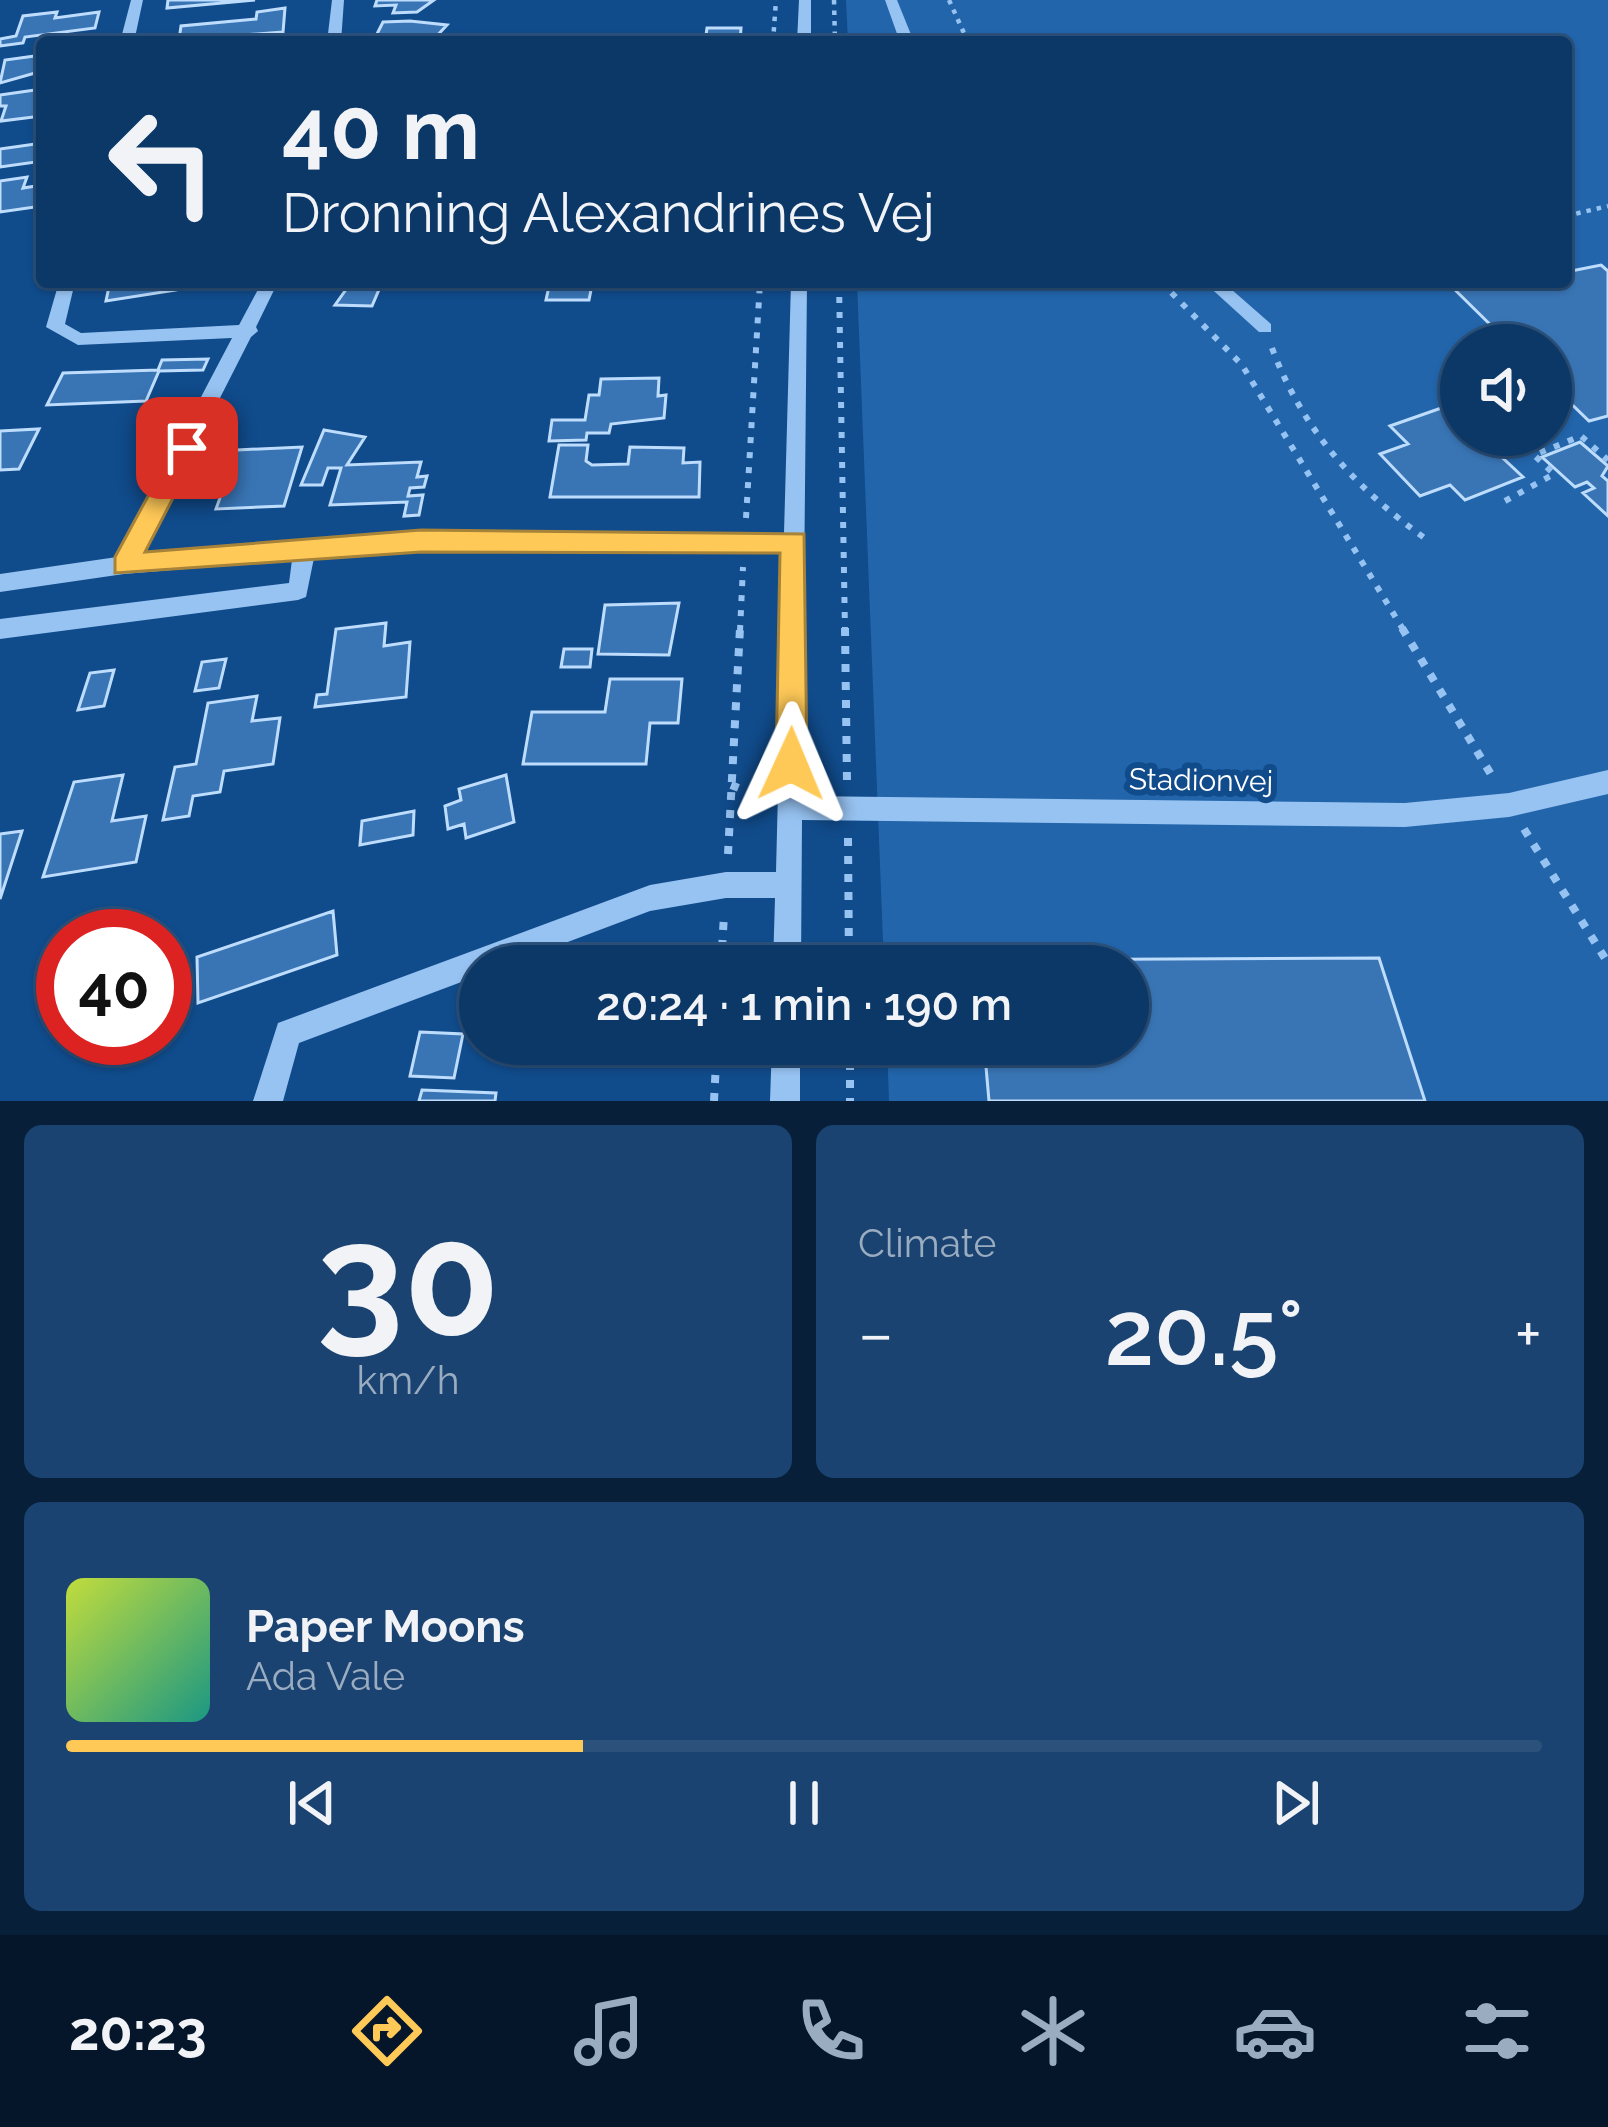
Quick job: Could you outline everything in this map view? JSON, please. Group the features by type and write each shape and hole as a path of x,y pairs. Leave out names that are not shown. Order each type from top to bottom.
{"street":[{"path":"128,36 137,0"},
{"path":"335,36 338,0"},
{"path":"804,36 805,0"},
{"path":"891,0 905,36"},
{"path":"66,288 56,327 78,339 249,331"},
{"path":"124,565 267,288"},
{"path":"788,945 799,288"},
{"path":"1219,288 1265,328"},
{"path":"0,583 124,565 421,541 794,542"},
{"path":"0,629 298,591 305,548"},
{"name":"Stadionvej","path":"791,808 1405,815 1509,805 1608,782"},
{"path":"268,1101 288,1033 650,898 726,886 789,885"},
{"path":"785,1101 786,1065"}],"path":[{"path":"773,36 776,0"},
{"path":"835,0 835,36"},
{"path":"950,0 965,36"},
{"path":"1572,215 1608,206"},
{"path":"723,945 760,288"},
{"path":"839,288 849,945"},
{"path":"1167,288 1242,365 1608,963"},
{"path":"1265,328 1275,359 1316,432 1381,508 1426,539"},
{"path":"1505,501 1554,474 1534,455 1581,436 1608,460"},
{"path":"714,1101 716,1065"},
{"path":"850,1065 850,1101"}],"shaded area":[{"path":"846,0 1608,0 1608,1101 889,1101 888,1065 1149,1065 1149,945 883,945 857,288 1572,288 1572,36 848,36"}],"building":[{"path":"168,0 255,0 167,8"},
{"path":"377,0 434,0 417,12 393,13 396,5 375,6"},
{"path":"285,8 283,32 180,36 181,26 256,19 257,12"},
{"path":"57,12 55,18 99,12 95,28 25,37 23,43 0,46 0,39 16,36 23,16"},
{"path":"383,22 447,25 437,36 376,36"},
{"path":"707,28 741,28 740,36 706,36"},
{"path":"36,56 36,73 0,83 5,60"},
{"path":"36,90 36,117 1,121 6,106 0,106 0,95"},
{"path":"36,144 36,162 0,167 0,149"},
{"path":"27,177 23,188 36,186 36,207 0,212 0,181"},
{"path":"1601,265 1608,271 1608,416 1589,421 1572,404 1572,324 1490,324 1453,288 1572,288 1572,271"},
{"path":"109,288 176,288 176,290 106,301"},
{"path":"347,288 380,288 372,306 335,305"},
{"path":"549,288 591,288 589,300 546,300"},
{"path":"208,359 203,370 159,371 146,401 47,405 63,373 158,370 162,360"},
{"path":"659,378 658,396 666,395 664,418 611,424 609,433 587,433 586,440 549,441 552,420 585,420 589,395 599,395 601,379"},
{"path":"1440,408 1440,456 1500,456 1523,477 1465,500 1450,485 1420,496 1380,454 1408,444 1390,426"},
{"path":"39,429 19,469 0,470 0,431"},
{"path":"324,430 365,437 347,465 421,462 417,477 427,476 424,487 410,488 408,496 423,495 419,515 404,516 407,502 330,505 341,468 328,468 322,485 301,485"},
{"path":"1580,442 1608,466 1602,476 1608,481 1608,516 1583,493 1594,488 1587,482 1575,487 1542,457 1572,456 1572,445"},
{"path":"559,445 588,445 586,461 592,465 628,464 630,447 684,448 683,463 700,462 699,497 550,497"},
{"path":"302,447 284,506 216,509 237,450"},
{"path":"679,603 669,655 598,654 605,605"},
{"path":"386,623 384,646 410,642 406,697 315,707 317,695 327,694 336,629"},
{"path":"564,649 592,649 590,667 561,667"},
{"path":"226,659 219,688 195,691 202,662"},
{"path":"114,670 104,706 78,710 90,673"},
{"path":"610,679 682,679 678,723 650,723 646,764 523,764 532,712 605,712"},
{"path":"257,696 252,721 280,718 273,764 224,771 220,792 193,796 189,816 163,820 175,767 196,764 208,703"},
{"path":"123,775 112,821 146,816 136,862 43,877 74,782"},
{"path":"506,775 514,822 466,838 464,824 448,829 445,806 461,800 459,789"},
{"path":"414,811 413,835 360,845 362,821"},
{"path":"22,831 0,899 0,834"},
{"path":"333,911 337,955 198,1003 197,957"},
{"path":"1379,958 1425,1101 989,1101 986,1065 1149,1065 1149,959"},
{"path":"420,1032 459,1034 454,1078 410,1076"},
{"path":"422,1090 496,1093 495,1101 419,1101"}],"route":[{"path":"187,448 124,565 421,541 794,542 791,764"}]}
